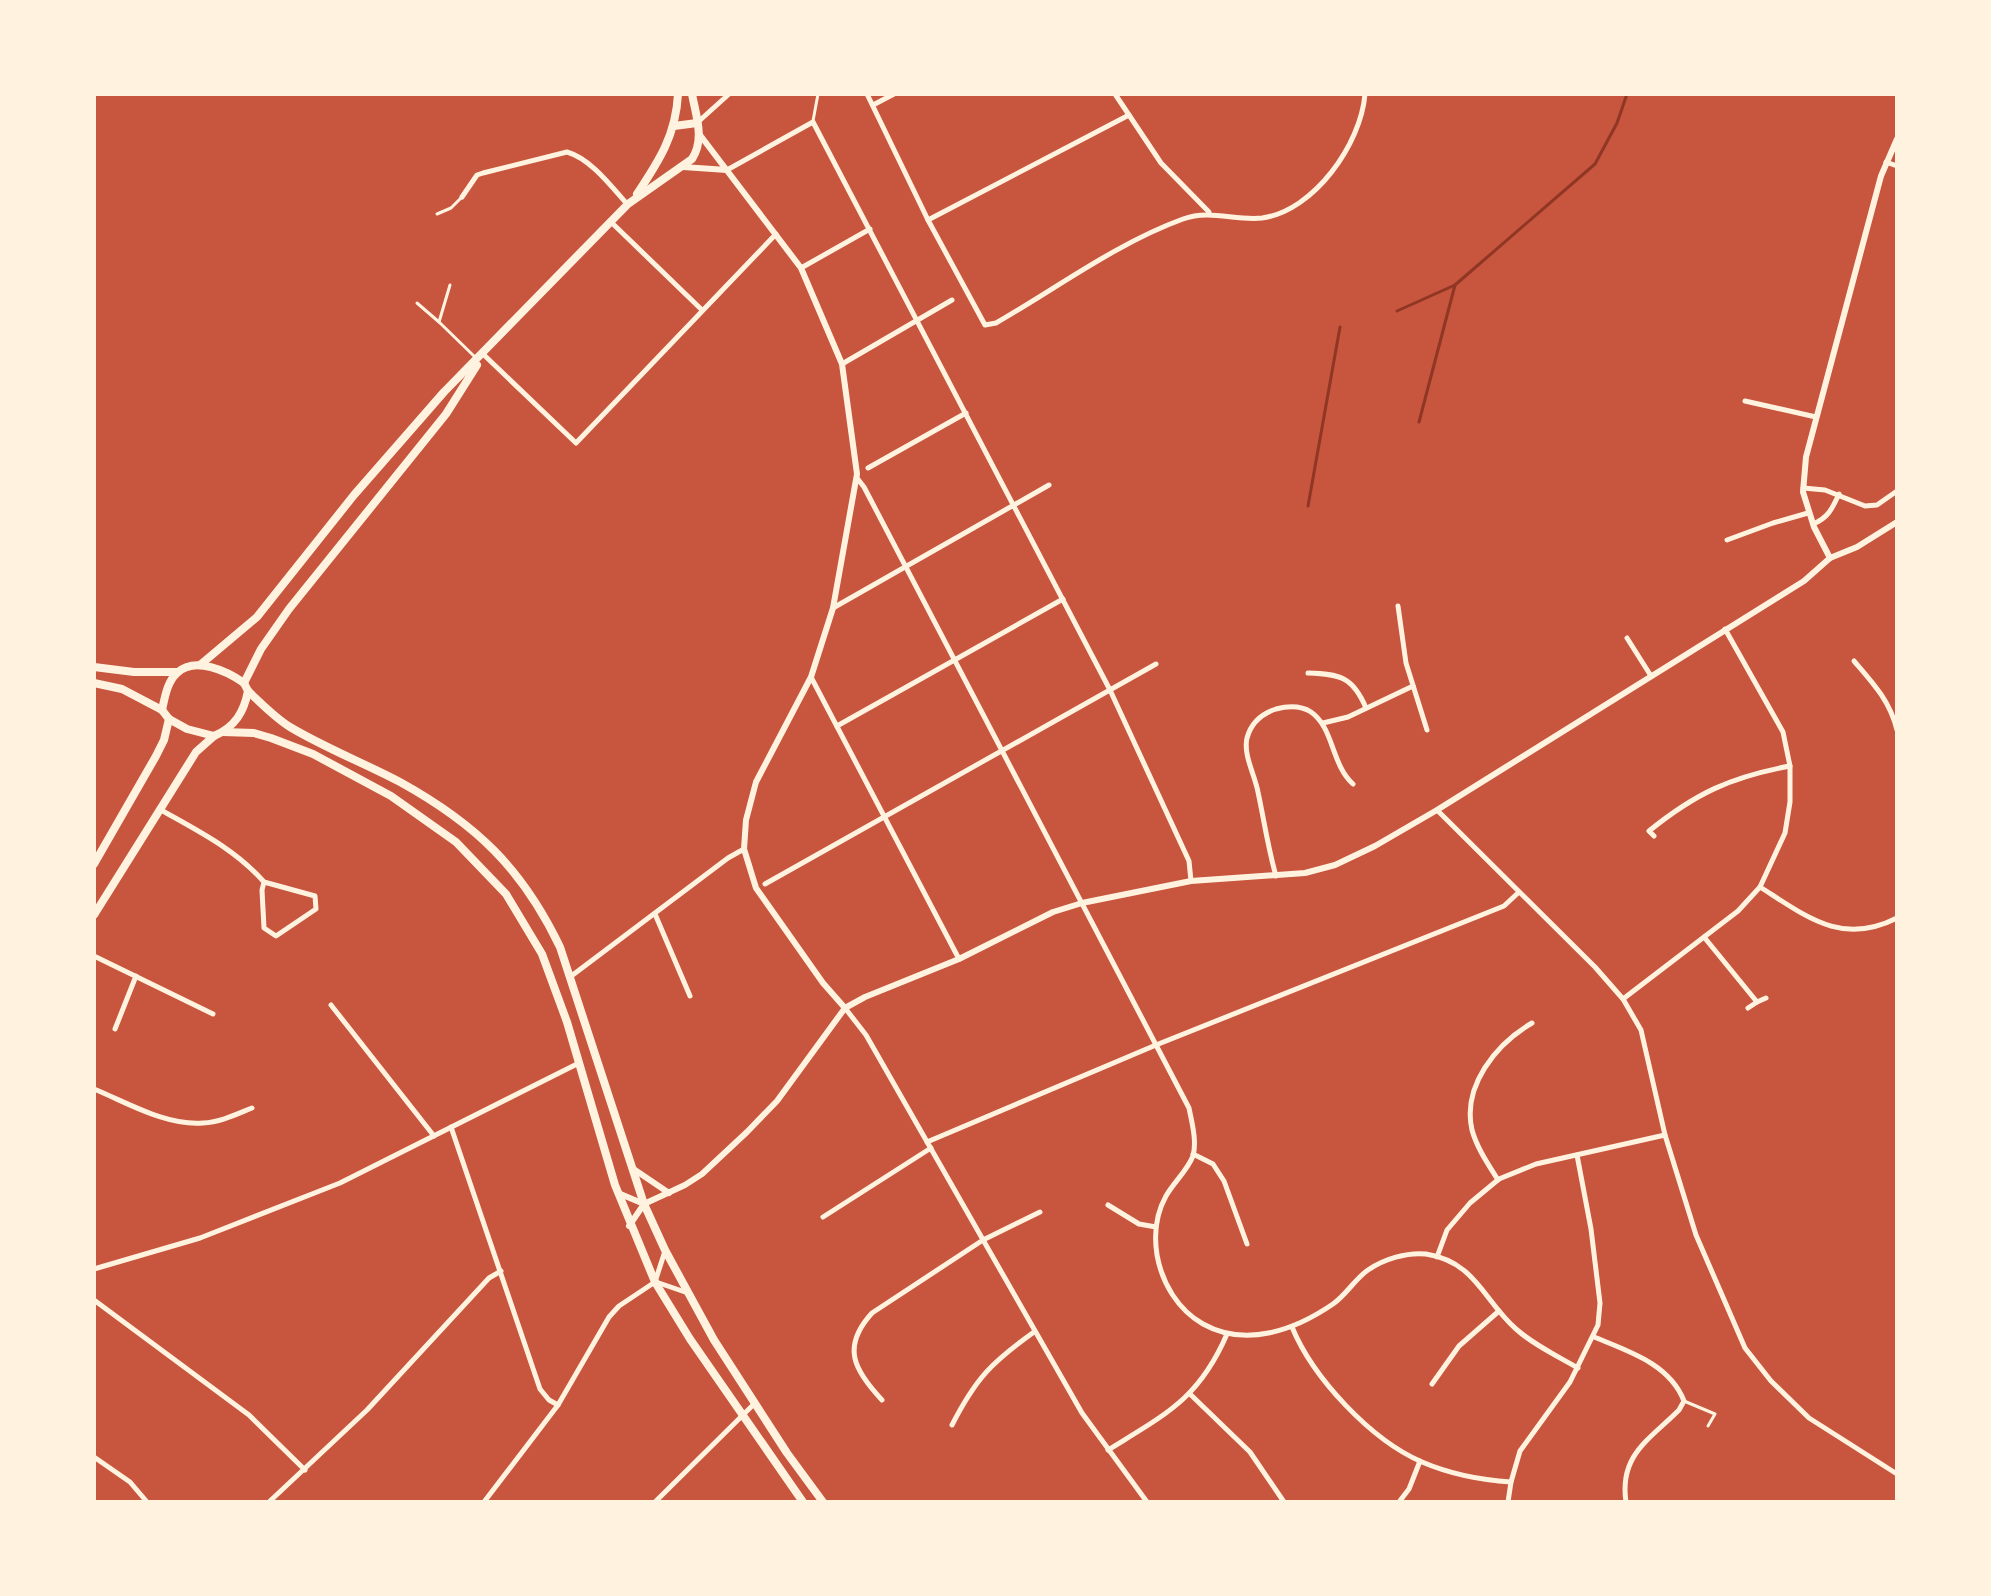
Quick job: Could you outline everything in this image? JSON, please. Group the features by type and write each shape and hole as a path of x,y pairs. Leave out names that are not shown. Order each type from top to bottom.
{"highway":[{"path":"94,667 134,672 177,672 200,665 257,617 354,495 444,392 631,201 663,155 674,126 678,94"},
{"path":"631,201 692,159 699,148 700,135 692,94"},
{"path":"674,126 697,123"},
{"path":"663,155 681,167"},
{"path":"94,915 196,752 236,721 245,707 246,687 261,649 289,609 446,414 480,357"},
{"path":"200,665 220,669 246,687 289,726 400,782 437,805 499,854 543,912 560,947 644,1204 665,1250 754,1404 823,1502"},
{"path":"162,710 167,689 177,672"},
{"path":"94,683 122,689 162,710 169,719 187,729 218,734 254,733 313,754 391,796 456,842 506,894 542,954 579,1063 617,1193 655,1282 690,1339 803,1502"},
{"path":"94,864 156,756 169,719"}],"street":[{"path":"697,123 729,94"},
{"path":"867,94 928,220 985,325 996,323 1124,247 1183,219 1210,213 1260,218 1285,210 1309,196 1331,171 1356,130 1365,94"},
{"path":"873,105 894,94"},
{"path":"1115,94 1161,163 1210,213"},
{"path":"928,220 1129,115"},
{"path":"681,167 727,170 813,122 1110,690 1189,861 1191,881"},
{"path":"700,135 801,268 842,364 857,478 833,608 811,677 756,782 746,820 744,849 756,888 823,983 866,1035 1082,1413 1147,1502"},
{"path":"1830,558 1808,513 1803,488 1806,457 1886,162 1897,139"},
{"path":"462,197 477,175 567,152 575,154 631,201"},
{"path":"1886,162 1897,166"},
{"path":"611,222 702,310"},
{"path":"801,268 870,229"},
{"path":"480,357 576,443 776,233"},
{"path":"842,364 952,300"},
{"path":"1745,401 1816,417"},
{"path":"868,468 966,413"},
{"path":"857,478 1189,1108 1194,1132 1193,1154 1165,1197 1156,1227 1156,1253 1172,1295 1192,1318 1227,1334 1263,1335 1292,1327 1335,1302 1368,1270 1389,1259 1422,1254 1454,1262 1471,1274 1516,1329 1535,1344 1578,1368"},
{"path":"833,608 1049,485"},
{"path":"1803,488 1839,494 1865,506 1877,505 1897,491"},
{"path":"1813,524 1823,520 1839,494"},
{"path":"1727,540 1808,513"},
{"path":"629,1226 644,1204 702,1174 777,1101 845,1008 959,959 1053,912 1082,903 1191,881 1305,873 1335,865 1437,810 1804,581 1830,558 1857,547 1897,522"},
{"path":"837,726 1063,599"},
{"path":"1398,606 1406,663 1427,730"},
{"path":"1623,999 1738,911 1760,887 1785,833 1790,802 1790,766 1783,732 1725,629"},
{"path":"1627,638 1651,676"},
{"path":"1854,661 1877,687 1892,711 1897,730"},
{"path":"765,884 1156,664"},
{"path":"1308,673 1330,673 1344,678 1359,692 1366,708"},
{"path":"811,677 959,959"},
{"path":"1323,723 1348,717 1413,686"},
{"path":"1277,876 1246,748 1257,720 1282,707 1304,708 1323,723 1342,774 1353,784"},
{"path":"1654,836 1649,831 1709,789 1760,771 1790,766"},
{"path":"160,809 233,852 264,882 315,896 316,909 276,936 264,928 262,920 264,882"},
{"path":"1437,810 1595,967 1623,999 1641,1030 1665,1135 1696,1235 1745,1348 1771,1381 1809,1418 1897,1474"},
{"path":"570,977 744,849"},
{"path":"1760,887 1831,928 1860,932 1897,918"},
{"path":"823,1217 929,1145 1156,1045 1504,906 1519,892"},
{"path":"655,914 690,996"},
{"path":"1704,937 1757,1002"},
{"path":"94,956 213,1014"},
{"path":"115,1029 136,976"},
{"path":"1748,1008 1766,998"},
{"path":"331,1005 434,1136"},
{"path":"1498,1180 1472,1129 1472,1097 1477,1081 1493,1056 1532,1023"},
{"path":"94,1269 188,1242 340,1183 579,1063"},
{"path":"94,1089 184,1123 222,1120 252,1108"},
{"path":"451,1127 540,1389 558,1405"},
{"path":"1437,1257 1447,1230 1470,1203 1498,1180 1536,1164 1665,1135"},
{"path":"1193,1154 1213,1164 1224,1181 1247,1244"},
{"path":"1508,1502 1520,1451 1578,1368 1598,1325 1600,1303 1591,1229 1577,1155"},
{"path":"632,1168 669,1193"},
{"path":"617,1193 644,1204"},
{"path":"1108,1205 1139,1224 1156,1227"},
{"path":"882,1400 857,1369 855,1340 861,1326 872,1313 983,1240 1040,1212"},
{"path":"484,1502 558,1405 609,1317 619,1306 655,1282 665,1250"},
{"path":"269,1502 367,1410 489,1278 501,1271"},
{"path":"655,1282 688,1293"},
{"path":"94,1300 249,1415 305,1470"},
{"path":"1432,1384 1459,1346 1499,1311"},
{"path":"1292,1327 1300,1346 1329,1386 1358,1417 1387,1441 1420,1461 1479,1480 1511,1482"},
{"path":"952,1425 972,1388 986,1370 1034,1332"},
{"path":"1108,1450 1190,1394 1215,1362 1227,1334"},
{"path":"1594,1337 1643,1357 1676,1382 1684,1401 1679,1410 1630,1458 1623,1486 1626,1502"},
{"path":"1190,1394 1250,1452 1284,1502"},
{"path":"655,1502 754,1404"},
{"path":"94,1457 130,1482 147,1502"},
{"path":"1399,1502 1409,1489 1420,1461"}],"lane":[{"path":"813,122 818,94"},
{"path":"437,214 451,208 462,197"},
{"path":"439,322 450,285"},
{"path":"417,303 480,357"},
{"path":"1684,1401 1715,1414 1708,1426"}],"waterway":[{"path":"1419,422 1455,285 1595,164 1617,123 1627,94"},
{"path":"1397,311 1455,285"},
{"path":"1308,506 1340,327"}]}
